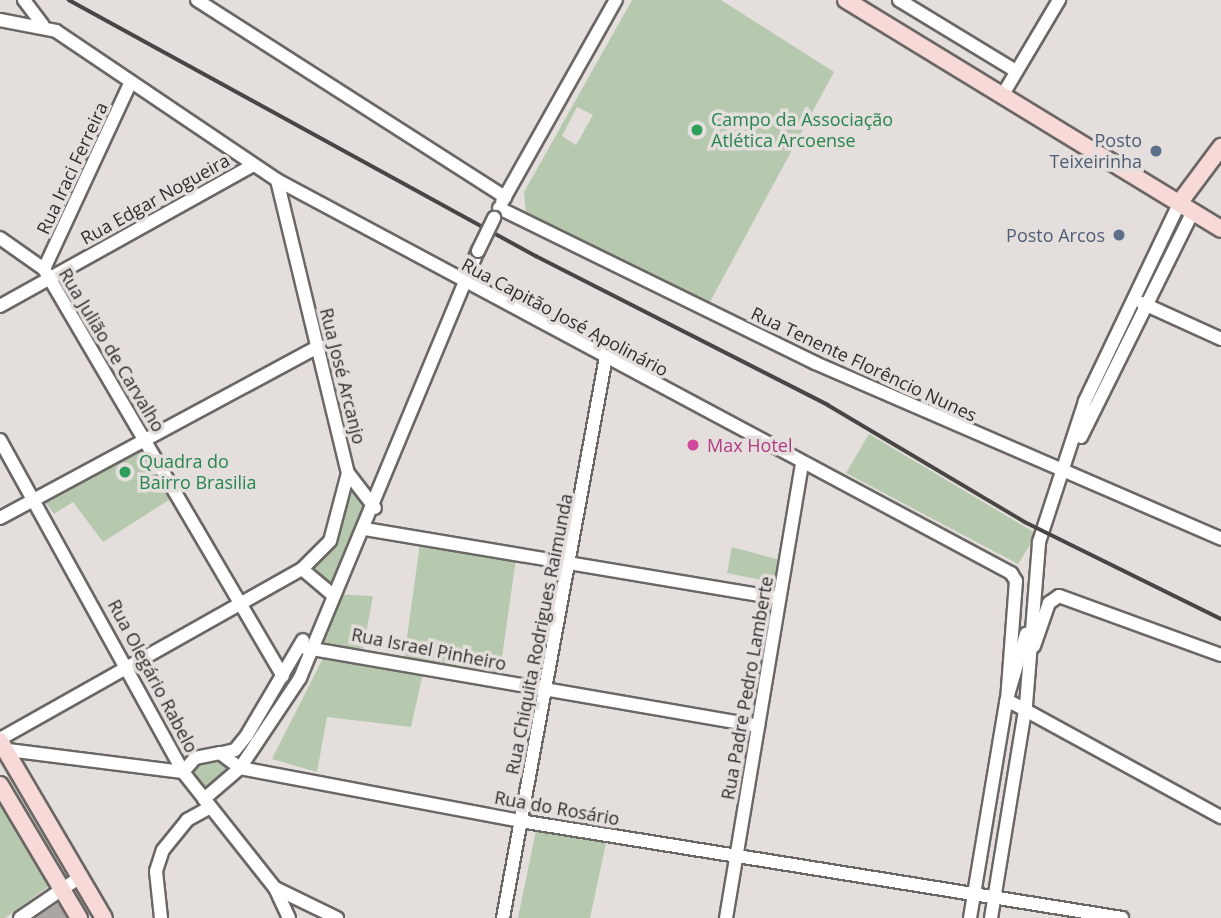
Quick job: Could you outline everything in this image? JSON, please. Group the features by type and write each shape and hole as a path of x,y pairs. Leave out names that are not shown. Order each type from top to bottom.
{"main road":[{"path":"846,0 1221,229"},
{"path":"1187,206 1221,147"},
{"path":"2,744 104,918"},
{"path":"0,785 79,918"}],"street":[{"path":"24,0 43,26"},
{"name":"Rua Tenente Florêncio Nunes","path":"197,0 499,208 815,363 1065,474 1221,539"},
{"path":"2,744 183,772 195,758 235,750 301,647 317,629 374,508 478,251 499,208 616,0"},
{"path":"1002,96 1059,0"},
{"path":"907,2 1016,71"},
{"name":"Rua Capitão José Apolinário","path":"0,20 43,26 277,180 464,284 1011,573 1016,582 1007,700"},
{"name":"Rua Iraci Ferreira","path":"46,274 131,82"},
{"name":"Rua Edgar Nogueira","path":"0,306 46,274 253,165"},
{"name":"Rua José Arcanjo","path":"2,744 242,607 302,569 330,541 348,473 320,346 277,180"},
{"path":"991,918 1025,710 1039,542 1072,453 1085,401 1133,299 1187,206"},
{"path":"1072,453 1148,306 1187,206"},
{"name":"Rua Julião de Carvalho","path":"0,238 46,274 283,676"},
{"path":"1133,299 1221,339"},
{"path":"0,518 320,346"},
{"name":"Rua Chiquita Rodrigues Raimunda","path":"503,918 545,689 573,559 606,357"},
{"name":"Rua Olegário Rabelo","path":"0,440 36,498 131,668 183,772 275,888 289,918"},
{"name":"Rua Padre Pedro Lamberte","path":"726,918 802,463"},
{"path":"348,473 374,508"},
{"path":"365,529 573,559 779,598"},
{"path":"302,569 332,594"},
{"path":"1030,657 1049,603 1059,596 1221,655"},
{"path":"970,918 1007,700 1031,617"},
{"path":"161,918 156,871 163,850 187,820 210,807 204,799 242,764 317,646 317,629"},
{"name":"Rua Israel Pinheiro","path":"301,647 317,646 758,726"},
{"path":"1007,700 1107,749 1221,817"},
{"name":"Rua do Rosário","path":"220,753 242,764 520,821 1122,918"},
{"path":"20,918 80,877"},
{"path":"275,888 337,918"}],"green space":[{"path":"632,0 721,0 834,72 710,302 526,214 524,192","holes":["577,107 593,115 576,145 562,136"]},
{"path":"869,434 1037,534 1018,564 846,473"},
{"name":"Quadra do Bairro Brasilia","path":"142,446 172,498 103,542 73,502 54,514 43,499"},
{"path":"348,473 375,508 333,594 373,596 362,654 317,646 332,594 302,569 321,554"},
{"path":"421,537 517,550 499,676 403,663"},
{"path":"732,547 780,560 777,583 727,573"},
{"path":"326,652 423,673 411,727 327,717 317,772 272,759"},
{"path":"207,752 240,768 204,799 183,772"},
{"path":"0,792 52,884 5,918 0,918"},
{"path":"536,830 606,843 590,918 518,918"}],"building":[{"path":"58,903 67,918 36,918"}],"railway":[{"path":"69,0 536,256 828,405 1025,522 1221,619"}],"place":[{"name":"Campo da Associação Atlética Arcoense","path":"697,130"},
{"name":"Posto Teixeirinha","path":"1156,151"},
{"name":"Posto Arcos","path":"1119,235"},
{"name":"Max Hotel","path":"693,445"},
{"name":"Quadra do Bairro Brasilia","path":"125,472"}]}
